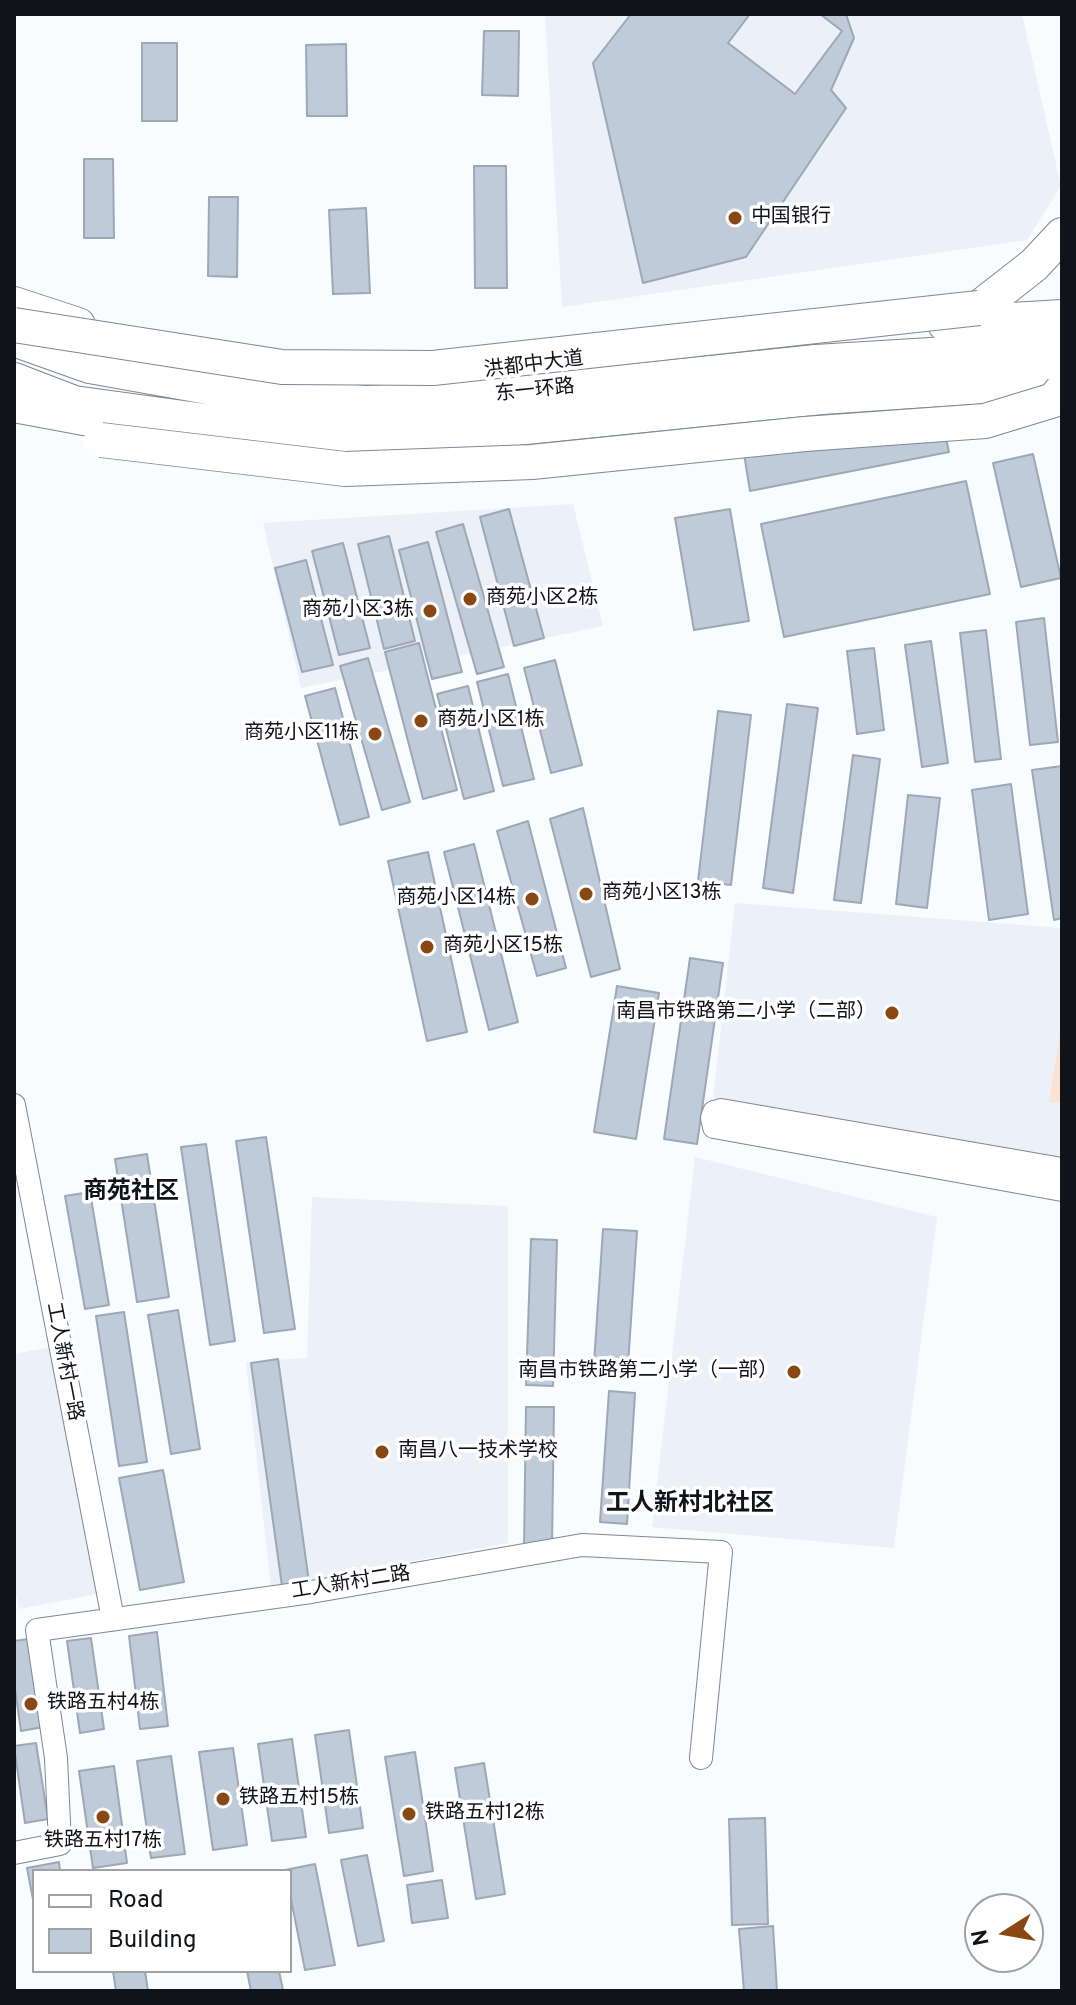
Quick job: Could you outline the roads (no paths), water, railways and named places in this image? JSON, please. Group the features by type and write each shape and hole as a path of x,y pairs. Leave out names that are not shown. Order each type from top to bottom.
{"highway":[{"name":"东一环路","path":"14,338 90,365 253,394 366,404 471,399 816,363 1062,348"},
{"name":"东一环路","path":"14,381 74,404 256,429 370,436 476,431 822,396 1062,380"}],"main road":[{"path":"979,308 1034,265 1062,235"},
{"name":"洪都中大道","path":"14,304 235,371 344,379 450,376 737,341 1062,317"},
{"path":"14,325 282,367 433,368 979,308 1062,309"},
{"path":"14,405 282,454 343,457 455,450 940,398 1062,390"},
{"path":"14,419 101,440 345,469 532,462 805,434 985,421 1054,400 1062,390"}],"street":[{"name":"工人新村一路","path":"14,1105 113,1619"},
{"path":"1062,1169 721,1110 714,1112 712,1118 714,1127 1062,1190"},
{"name":"工人新村二路","path":"14,1853 60,1844 56,1758 37,1630 311,1592 582,1545 721,1552 701,1758"}],"place":[{"name":"中国银行","path":"735,218"},
{"name":"商苑小区2栋","path":"470,599"},
{"name":"商苑小区3栋","path":"430,611"},
{"name":"商苑小区1栋","path":"421,721"},
{"name":"商苑小区11栋","path":"375,734"},
{"name":"商苑小区13栋","path":"586,894"},
{"name":"商苑小区14栋","path":"532,899"},
{"name":"商苑小区15栋","path":"427,947"},
{"name":"南昌市铁路第二小学（二部）","path":"892,1013"},
{"name":"南昌市铁路第二小学（一部）","path":"794,1372"},
{"name":"南昌八一技术学校","path":"382,1452"},
{"name":"铁路五村4栋","path":"31,1704"},
{"name":"铁路五村15栋","path":"223,1799"},
{"name":"铁路五村12栋","path":"409,1814"},
{"name":"铁路五村17栋","path":"103,1817"}],"district":[{"name":"商苑社区","path":"131,1193"},
{"name":"工人新村北社区","path":"690,1505"}]}
